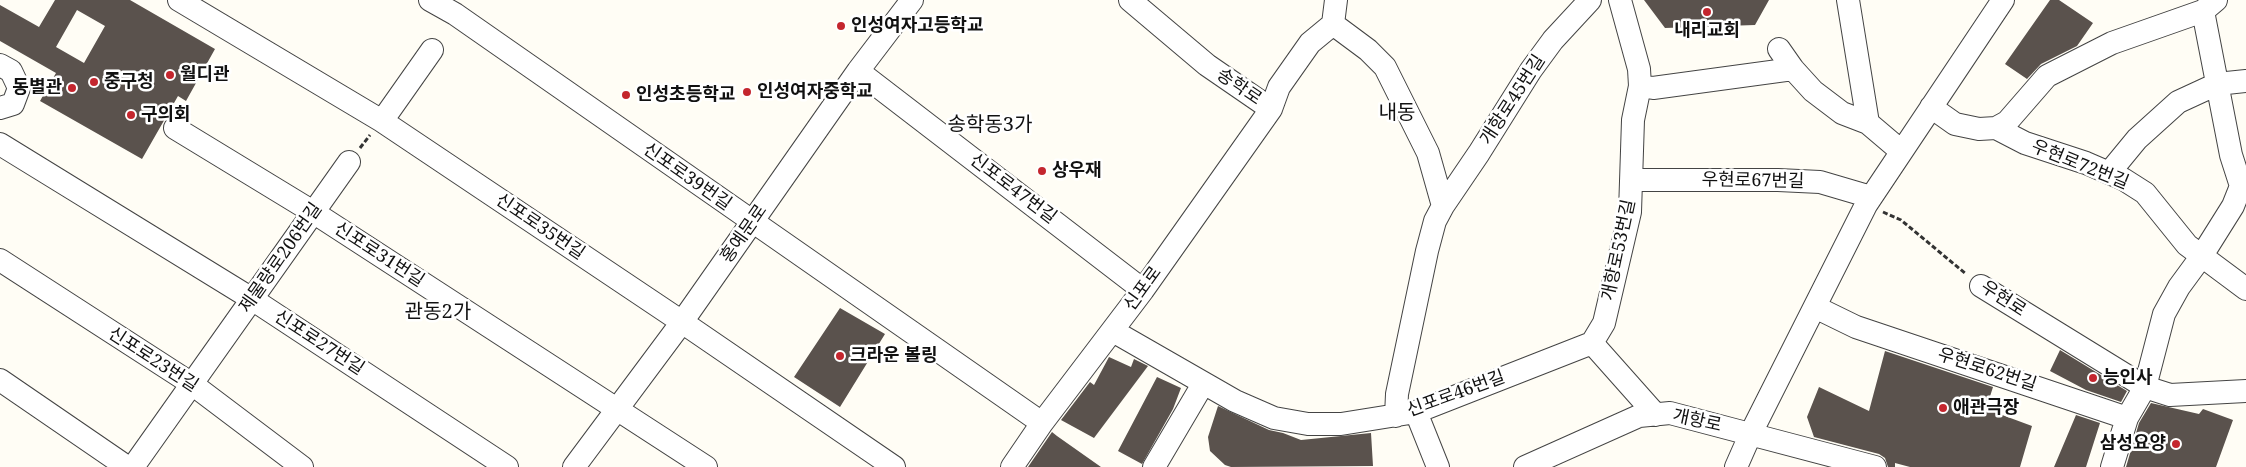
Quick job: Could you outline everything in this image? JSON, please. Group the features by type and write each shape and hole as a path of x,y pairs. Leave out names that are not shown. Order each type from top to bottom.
{"street":[{"name":"신포로35번길","path":"179,0 382,121 894,467"},
{"name":"신포로39번길","path":"430,0 455,14 752,223 1042,423"},
{"name":"홍예문로","path":"574,467 682,322 858,71 912,0"},
{"name":"송학로","path":"1130,0 1207,65 1271,109 1279,87 1310,43 1333,24"},
{"path":"1336,0 1333,24 1368,50 1385,67 1428,153 1443,206"},
{"name":"개항로45번길","path":"1438,467 1406,414 1397,394 1427,250 1435,221 1531,70 1553,40 1590,0"},
{"name":"개항로53번길","path":"1592,343 1604,322 1630,212 1633,120 1640,86 1638,70 1620,0"},
{"path":"1848,0 1868,123"},
{"path":"1736,467 1751,433 1869,201 2003,0"},
{"path":"1996,128 2006,122 2047,76 2112,43 2209,6 2217,84 2231,155 2243,189 2201,257 2179,287 2164,314 2145,387 2127,418 2112,467"},
{"path":"1779,49 1793,70 1813,91 1842,113 1868,123 1901,151"},
{"path":"382,121 432,50"},
{"path":"0,65 11,71 19,88 13,104 0,108"},
{"path":"1640,86 1653,88 1793,70"},
{"name":"신포로47번길","path":"858,71 1143,290"},
{"path":"2109,173 2137,138 2178,102 2217,84 2246,81"},
{"name":"우현로72번길","path":"1931,107 1955,124 1979,129 1996,128 2025,143 2086,163 2123,178 2145,193 2187,245 2246,289"},
{"name":"신포로","path":"1012,467 1042,423 1143,290 1271,109"},
{"name":"신포로31번길","path":"175,128 313,212 706,467"},
{"name":"신포로27번길","path":"0,144 252,299 507,467"},
{"name":"제물량로206번길","path":"134,467 349,162"},
{"name":"우현로67번길","path":"1632,180 1778,180 1820,182 1869,201"},
{"name":"신포로23번길","path":"0,260 192,384 302,467"},
{"name":"우현로","path":"1980,286 2145,387"},
{"name":"우현로62번길","path":"1815,306 1856,327 2127,418"},
{"name":"신포로46번길","path":"1113,331 1203,384 1274,418 1308,424 1341,424 1406,414 1592,343"},
{"path":"1592,343 1656,415"},
{"path":"0,380 127,467"},
{"path":"1154,467 1203,384"},
{"path":"2145,387 2170,396 2246,391"},
{"name":"개항로","path":"1524,467 1638,416 1670,413 1876,467"}],"path":[{"path":"349,162 382,121"},
{"name":"우현로","path":"1869,201 1901,220 1980,286"}],"building":[{"path":"55,0 130,0 215,49 186,101 178,96 142,159 40,101 56,73 0,41 0,5 39,27","holes":["77,10 105,26 84,63 56,47"]},
{"name":"내리교회","path":"1644,0 1769,0 1755,25 1665,28"},
{"path":"2050,0 2059,0 2093,23 2077,46 2041,64 2027,79 2005,64"},
{"name":"크라운 볼링","path":"840,308 885,334 840,407 794,377"},
{"name":"능인사","path":"2060,350 2127,391 2121,402 2086,390 2050,371"},
{"path":"1885,351 1993,387 1986,409 2032,426 2020,467 1910,467 1895,463 1895,467 1888,467 1885,458 1879,454 1814,437 1807,417 1819,387 1869,411"},
{"path":"1109,357 1131,367 1134,359 1148,366 1094,438 1061,420 1090,382 1094,385"},
{"path":"1157,377 1181,388 1173,409 1142,464 1118,451"},
{"name":"삼성요양","path":"2151,403 2199,414 2203,409 2233,420 2216,467 2126,467 2139,423"},
{"path":"1218,406 1269,430 1301,440 1371,433 1373,466 1231,467 1225,465 1210,451 1208,437"},
{"path":"2076,415 2100,423 2086,467 2054,467"},
{"path":"1052,432 1057,436 1101,467 1028,467"}],"place":[{"name":"내리교회","path":"1707,12"},
{"name":"인성여자고등학교","path":"841,26"},
{"name":"월디관","path":"170,75"},
{"name":"중구청","path":"94,82"},
{"name":"동별관","path":"72,88"},
{"name":"인성여자중학교","path":"747,92"},
{"name":"인성초등학교","path":"626,95"},
{"name":"구의회","path":"131,115"},
{"name":"상우재","path":"1042,171"},
{"name":"크라운 볼링","path":"840,356"},
{"name":"능인사","path":"2093,378"},
{"name":"애관극장","path":"1943,408"},
{"name":"삼성요양","path":"2176,444"}],"district":[{"name":"내동","path":"1397,113"},
{"name":"송학동3가","path":"990,125"},
{"name":"관동2가","path":"438,312"}]}
